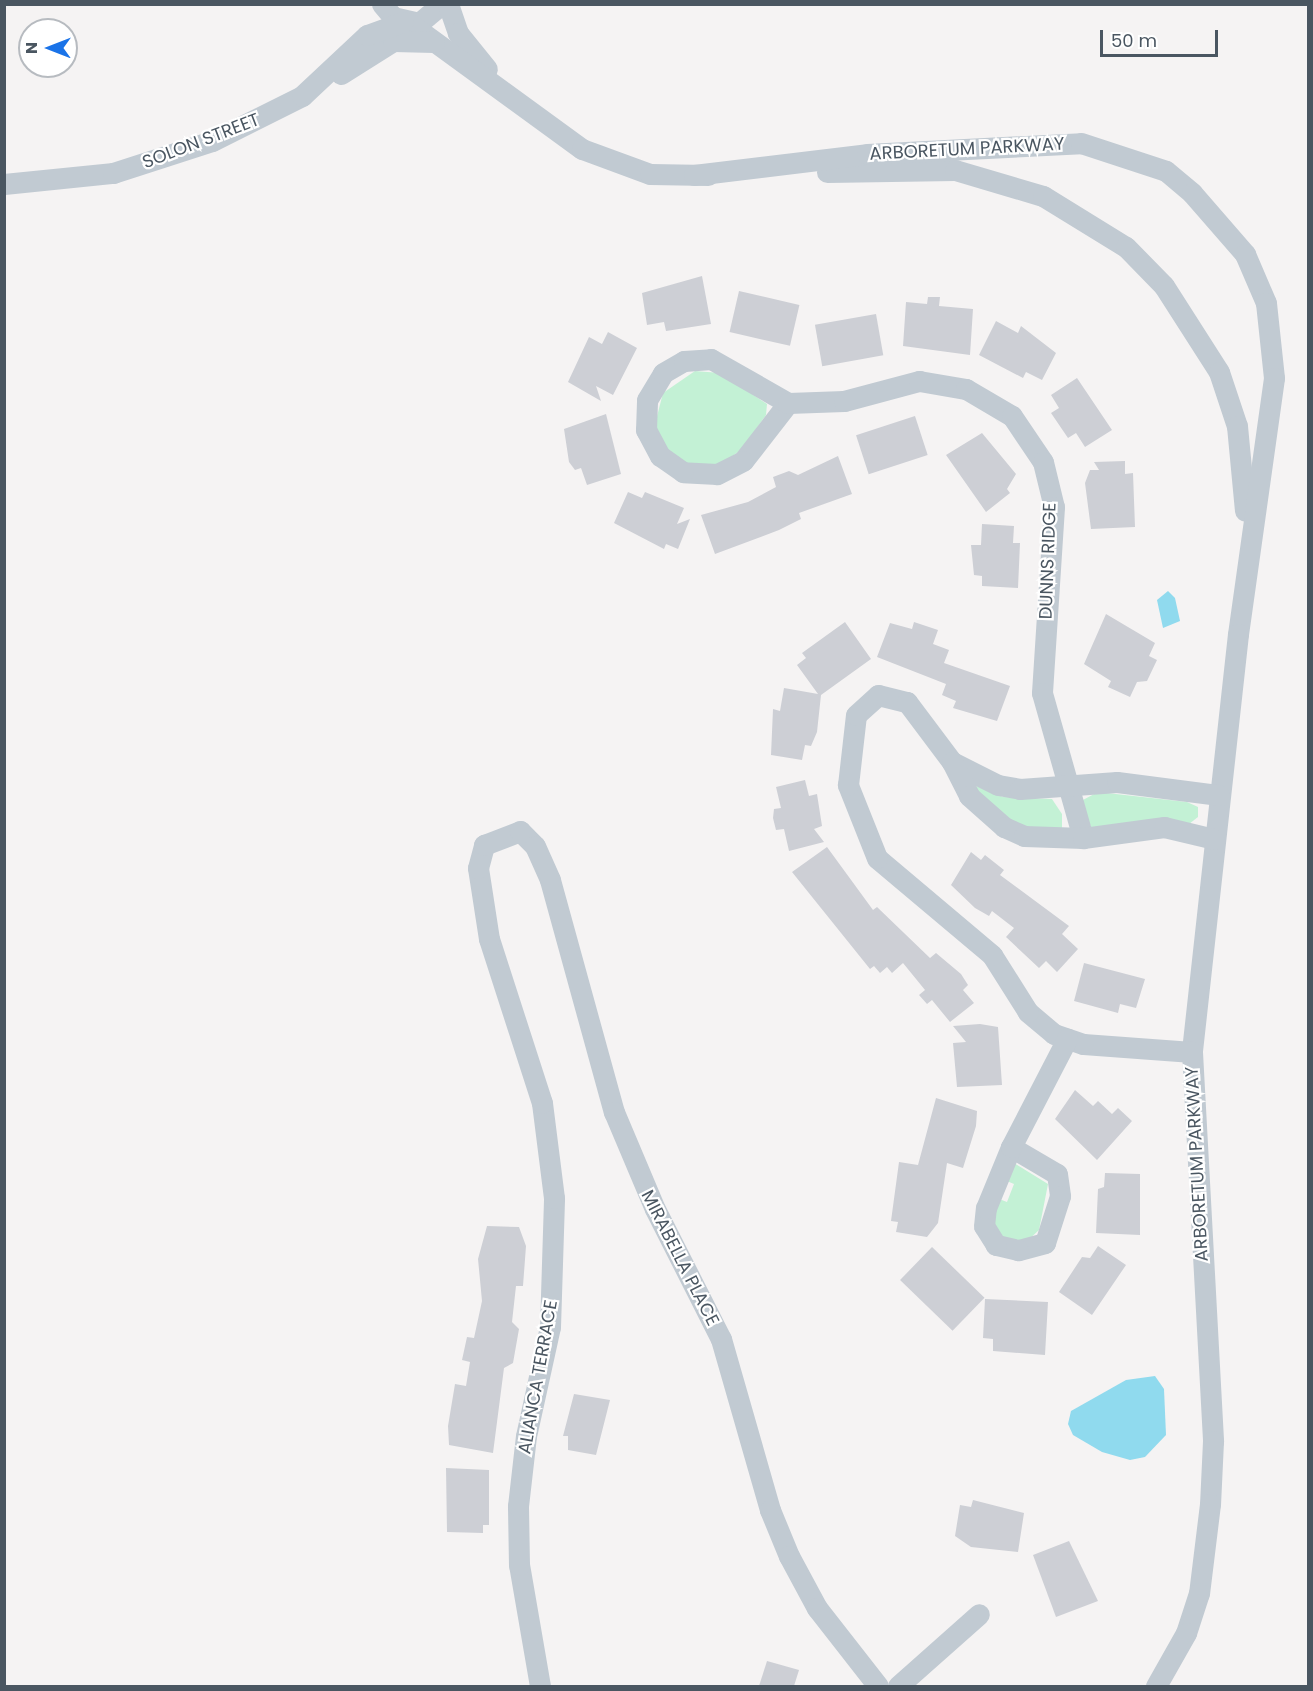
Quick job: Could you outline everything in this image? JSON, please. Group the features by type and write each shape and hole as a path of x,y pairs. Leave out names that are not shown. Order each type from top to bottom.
{"street":[{"path":"382,4 406,23"},
{"name":"SOLON STREET","path":"4,184 113,173 212,141 302,96 361,39 406,23 425,21 442,4"},
{"name":"ARBORETUM PARKWAY","path":"448,4 461,38 505,90"},
{"name":"ARBORETUM PARKWAY","path":"406,23 505,90 558,134 600,157 650,174 955,170 1043,196 1126,247 1193,326 1219,372 1237,426 1246,484 1238,634"},
{"path":"302,96 393,41 415,38 440,45"},
{"name":"ARBORETUM PARKWAY","path":"694,175 867,154 1081,143 1166,171 1245,254 1270,322 1274,378 1238,634 1192,1052 1213,1441 1210,1504 1199,1593 1186,1633 1156,1686"},
{"path":"711,359 737,369 788,403 743,461 717,474 683,472 660,456 646,430 647,400 663,373 684,361 711,359"},
{"name":"DUNNS RIDGE","path":"788,403 844,400 919,381 966,389 1012,417 1043,462 1054,507 1042,693 1083,838"},
{"path":"1192,1052 1110,1049 1067,1039 1028,1012 992,955 970,933 889,872 859,822 848,785 848,750 856,715 878,694 906,702 952,762 969,796 1004,827 1043,840 1083,838 1164,827 1215,839"},
{"path":"952,762 998,785 1144,783 1219,795"},
{"name":"MIRABELLA PLACE","path":"501,835 520,831 535,846 550,880 614,1112 646,1190 721,1339 770,1510 789,1556 817,1608 878,1686"},
{"name":"ALIANCA TERRACE","path":"501,835 484,845 479,896 536,1082 554,1198 550,1327 526,1436 518,1506 519,1565 540,1686"},
{"path":"1011,1147 1057,1174 1060,1196 1045,1243 1018,1250 996,1245 984,1226 986,1208 1011,1147 1067,1039"},
{"path":"898,1686 979,1614"}],"green space":[{"path":"695,371 720,373 767,404 766,415 742,449 721,465 691,467 662,445 655,424 663,393"},
{"path":"967,782 1003,797 1052,799 1062,814 1062,828 1017,827"},
{"path":"1098,792 1187,802 1198,807 1198,817 1189,824 1091,827 1081,801"},
{"path":"1014,1163 1048,1184 1039,1230 1025,1243 999,1237 990,1208 994,1197 1007,1202 1014,1184 1002,1179"}],"water":[{"path":"1168,591 1175,598 1180,621 1163,628 1157,600"},
{"path":"1155,1376 1164,1389 1166,1435 1145,1457 1130,1460 1102,1452 1073,1435 1068,1424 1071,1411 1126,1380"}],"building":[{"path":"702,276 711,324 666,331 664,322 647,325 642,293"},
{"path":"739,291 799,305 790,346 730,332"},
{"path":"928,297 940,297 939,306 973,309 970,355 903,346 906,302 927,304"},
{"path":"876,314 883,355 822,366 815,325"},
{"path":"996,321 1018,333 1021,326 1056,353 1042,380 1026,372 1023,378 979,355"},
{"path":"608,332 637,348 613,395 596,386 601,401 568,382 589,337 602,344"},
{"path":"1077,378 1112,430 1085,447 1076,433 1068,438 1051,413 1059,408 1051,395"},
{"path":"606,414 621,474 587,485 581,468 575,470 569,462 564,429"},
{"path":"915,416 928,455 869,474 856,435"},
{"path":"982,433 1016,474 1007,489 1010,493 986,512 946,455"},
{"path":"838,456 852,494 799,513 801,519 779,530 715,554 701,515 748,502 776,487 773,477 789,471 798,475"},
{"path":"1125,461 1125,474 1133,473 1135,527 1091,529 1085,483 1090,470 1099,470 1094,462"},
{"path":"628,492 642,498 645,492 684,508 677,524 690,519 678,549 666,544 664,549 614,523"},
{"path":"982,524 1014,526 1013,543 1020,543 1018,588 982,586 982,576 974,575 971,545 981,545"},
{"path":"1106,614 1155,643 1149,656 1157,660 1147,681 1137,682 1130,697 1108,687 1111,681 1084,664"},
{"path":"845,622 871,659 821,695 817,732 811,746 805,745 802,760 771,755 773,709 780,711 784,688 818,694 797,665 806,658 802,653"},
{"path":"914,622 938,630 933,644 949,650 944,663 1010,686 997,721 953,708 956,701 942,695 946,684 877,657 890,623 912,629"},
{"path":"805,780 809,796 817,794 822,826 814,829 824,842 789,851 784,829 776,830 773,818 774,809 781,808 776,787"},
{"path":"827,847 873,910 877,907 930,958 936,953 961,974 968,985 963,990 974,1003 950,1022 932,1000 927,1004 919,995 925,990 903,963 892,973 887,967 880,973 874,966 870,969 792,872"},
{"path":"971,852 981,860 985,855 1004,870 1000,875 1069,926 1062,934 1078,949 1057,972 1046,961 1039,968 1006,937 1014,928 992,911 989,916 975,908 951,885"},
{"path":"1084,963 1145,979 1136,1008 1120,1004 1118,1013 1074,1001"},
{"path":"980,1024 998,1027 1002,1085 957,1087 953,1043 966,1042 953,1026"},
{"path":"1075,1090 1093,1106 1098,1101 1112,1114 1118,1108 1132,1121 1097,1160 1055,1119"},
{"path":"936,1098 977,1111 976,1126 963,1168 947,1163 938,1223 927,1237 896,1232 898,1222 891,1221 899,1162 918,1165"},
{"path":"1105,1173 1140,1174 1140,1235 1096,1233 1098,1189 1104,1187"},
{"path":"487,1226 519,1227 526,1246 523,1286 516,1286 512,1322 519,1329 513,1363 504,1368 493,1453 449,1445 448,1426 455,1384 466,1386 470,1362 462,1360 467,1337 474,1338 482,1301 478,1259"},
{"path":"1098,1246 1126,1265 1092,1315 1059,1292 1082,1257 1090,1258"},
{"path":"932,1247 985,1298 953,1331 900,1280"},
{"path":"985,1299 1048,1302 1045,1355 993,1351 993,1339 983,1338"},
{"path":"574,1394 610,1400 596,1455 568,1450 568,1436 563,1436"},
{"path":"446,1468 489,1470 489,1525 483,1525 483,1533 447,1532"},
{"path":"973,1500 1024,1513 1018,1552 971,1547 955,1536 960,1505 971,1507"},
{"path":"1069,1541 1098,1601 1056,1617 1033,1555"},
{"path":"767,1661 799,1670 794,1686 759,1686"}]}
